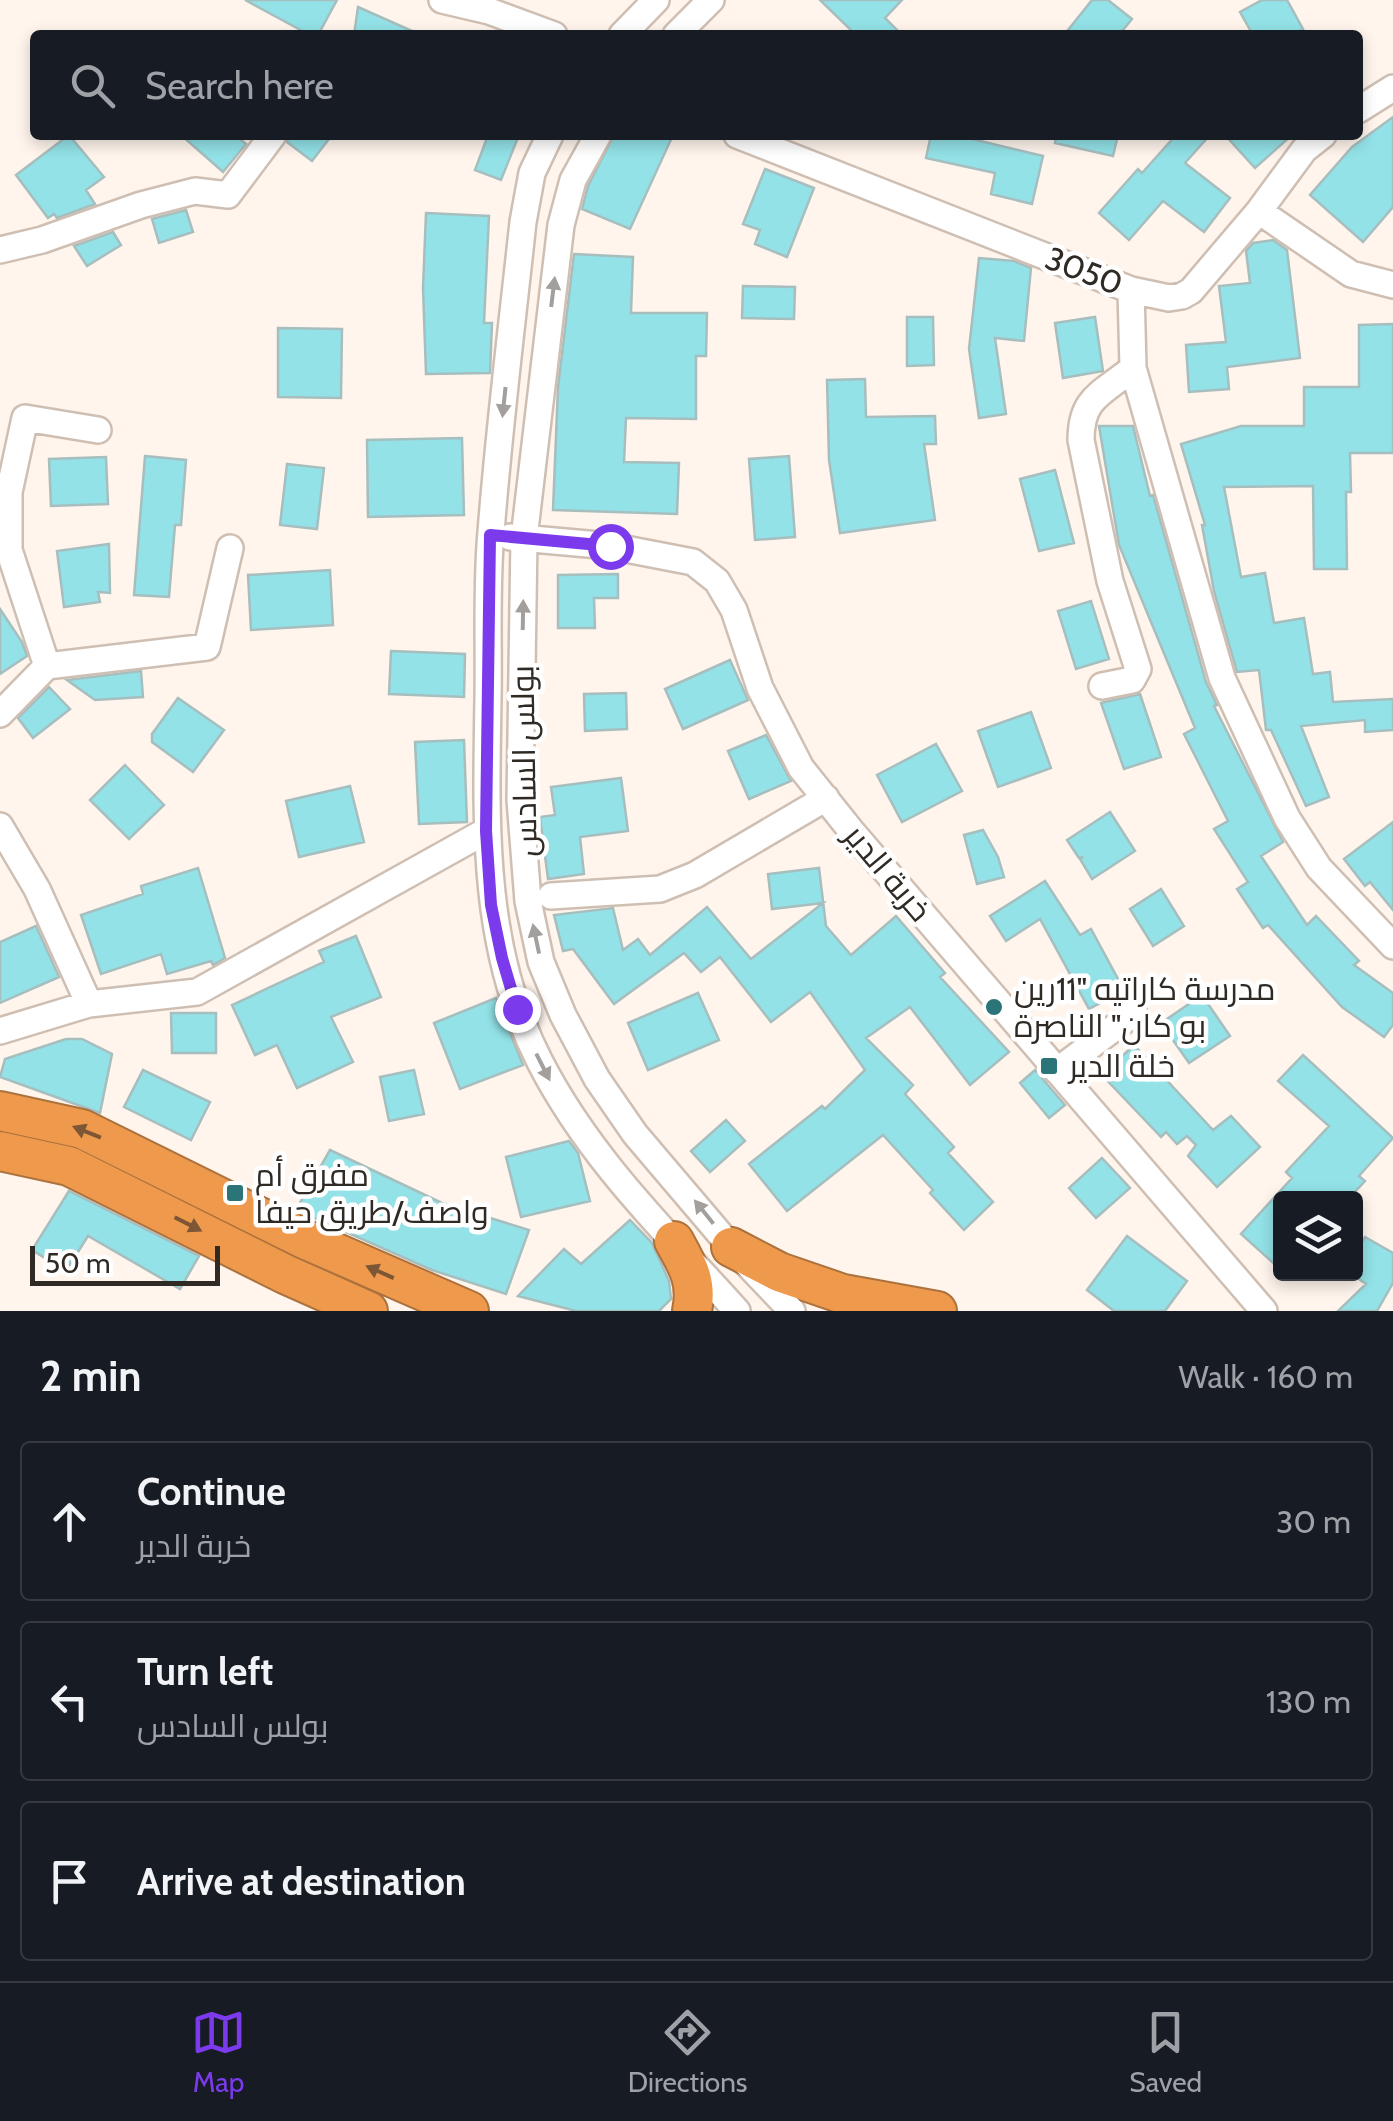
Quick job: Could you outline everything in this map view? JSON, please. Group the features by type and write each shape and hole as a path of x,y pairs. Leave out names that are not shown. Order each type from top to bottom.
{"highway":[{"path":"0,1111 82,1128 302,1238 469,1311"},
{"path":"0,1151 69,1166 368,1311"},
{"path":"674,1241 694,1276 696,1295 692,1311"},
{"path":"731,1247 779,1272 843,1294 938,1311"}],"street":[{"path":"442,0 489,11 540,30"},
{"path":"627,30 656,0"},
{"path":"681,30 711,0"},
{"path":"1363,107 1393,88"},
{"path":"0,250 195,191 228,196 269,140"},
{"name":"بولس السادس","path":"548,140 532,173 523,222 490,535 486,831 491,905 517,1009 564,1108 595,1153 738,1311"},
{"name":"بولس السادس","path":"595,140 573,180 561,225 524,538 520,800 528,901 542,962 563,1015 597,1079 634,1134 792,1311"},
{"name":"3050","path":"750,140 1131,290 1169,298 1191,290 1259,211"},
{"path":"1317,140 1304,150 1259,211 1351,274 1393,285"},
{"path":"1131,290 1132,368 1222,678 1287,818 1319,868 1393,946"},
{"path":"1102,686 1132,680 1138,669 1110,581 1081,440 1081,416 1087,406 1132,368"},
{"path":"48,666 9,550 9,492 26,418 98,430"},
{"name":"خربة الدير","path":"490,535 610,546 693,562 717,581 734,610 760,688 802,768 1264,1311"},
{"path":"0,714 48,666 207,647 230,548"},
{"path":"552,896 660,890 695,875 826,798"},
{"path":"0,826 37,890 89,1004"},
{"path":"0,1031 89,1004 196,992 486,831"},
{"path":"1058,1071 1134,1014"}],"building":[{"path":"245,0 337,0 321,30 301,30"},
{"path":"820,0 902,0 885,18 897,30 851,30"},
{"path":"1092,0 1108,0 1132,19 1123,30 1068,30"},
{"path":"1262,0 1287,0 1303,29 1250,30 1240,12"},
{"path":"358,7 410,30 355,30"},
{"path":"1393,117 1393,207 1363,242 1310,195 1363,139"},
{"path":"62,140 73,140 104,177 86,190 95,204 48,218 16,175"},
{"path":"187,140 241,140 246,144 223,172"},
{"path":"288,140 328,140 312,161"},
{"path":"486,140 517,140 501,180 475,170"},
{"path":"611,140 671,140 630,229 582,209 588,186"},
{"path":"930,140 976,140 1043,156 1032,204 991,194 995,173 926,158"},
{"path":"1055,140 1117,140 1113,156"},
{"path":"1172,140 1206,140 1185,163 1230,198 1204,232 1163,201 1129,240 1099,213 1138,169 1142,173"},
{"path":"1230,140 1286,140 1255,168"},
{"path":"765,169 814,188 787,257 755,244 760,230 743,224"},
{"path":"186,210 193,232 159,243 152,219"},
{"path":"426,213 489,216 484,323 492,323 490,373 426,374"},
{"path":"113,232 121,245 87,266 74,246"},
{"path":"1273,240 1287,250 1300,358 1227,367 1229,389 1189,392 1186,345 1226,342 1219,286 1250,283 1246,251 1253,243"},
{"path":"574,254 633,257 631,313 707,313 706,356 696,356 696,419 626,418 624,462 679,463 677,514 553,510 558,387"},
{"path":"979,258 1014,261 1031,268 1024,341 995,338 1006,414 979,418 969,349"},
{"path":"743,286 795,287 794,319 742,318"},
{"path":"907,317 933,317 934,365 907,366"},
{"path":"1095,317 1103,371 1063,378 1055,323"},
{"path":"1393,324 1393,453 1350,453 1347,569 1314,569 1313,486 1224,487 1241,577 1265,573 1274,623 1304,618 1313,674 1330,672 1333,702 1393,699 1393,730 1365,732 1365,720 1301,726 1329,797 1306,806 1271,730 1266,730 1259,670 1237,672 1214,591 1205,525 1181,444 1241,426 1304,426 1304,387 1359,387 1359,325"},
{"path":"278,328 342,329 341,398 278,397"},
{"path":"865,379 866,417 935,416 936,444 924,444 935,520 840,533 829,460 827,380"},
{"path":"1099,426 1133,426 1206,682 1217,705 1214,706 1283,842 1261,856 1307,925 1316,916 1359,961 1354,965 1393,993 1393,1025 1384,1037 1342,1007 1268,925 1263,928 1237,889 1248,882 1214,829 1228,821 1184,734 1195,728 1119,545"},
{"path":"462,438 464,515 368,517 367,440"},
{"path":"145,456 186,460 181,525 175,525 169,597 134,595"},
{"path":"789,456 795,537 755,540 749,459"},
{"path":"106,457 108,504 51,506 49,459"},
{"path":"287,464 324,468 317,529 280,525"},
{"path":"1055,470 1074,543 1039,551 1020,479"},
{"path":"109,544 110,593 98,592 100,602 64,607 57,551"},
{"path":"330,570 333,625 251,630 248,575"},
{"path":"618,574 618,598 594,598 595,628 558,628 558,575"},
{"path":"1091,601 1109,659 1076,669 1058,611"},
{"path":"0,609 27,656 0,674"},
{"path":"391,651 465,654 464,697 389,694"},
{"path":"730,660 748,700 683,729 665,689"},
{"path":"141,671 143,697 95,700 67,680"},
{"path":"49,687 70,709 33,738 18,718"},
{"path":"626,693 627,729 585,731 584,694"},
{"path":"1140,694 1161,757 1124,769 1101,703"},
{"path":"178,698 224,730 193,772 152,742 152,734"},
{"path":"1031,712 1051,768 998,787 978,731"},
{"path":"766,735 791,781 749,799 728,751"},
{"path":"464,740 467,822 419,824 415,742"},
{"path":"936,744 962,791 902,822 877,775"},
{"path":"125,765 164,805 129,839 90,800"},
{"path":"621,778 628,831 580,837 584,874 548,879 540,817 555,815 551,787"},
{"path":"350,786 364,842 299,857 286,801"},
{"path":"1110,812 1135,851 1092,879 1080,859 1083,857 1079,858 1067,840"},
{"path":"1393,822 1393,910 1370,882 1365,886 1344,859"},
{"path":"983,830 1004,877 977,884 964,835"},
{"path":"198,868 225,958 213,965 211,961 167,974 161,954 101,974 81,915 143,894 141,886"},
{"path":"819,868 826,926 851,955 896,916 945,973 940,977 1009,1052 970,1085 910,1007 866,1038 913,1085 905,1094 954,1147 948,1153 993,1202 964,1230 883,1135 787,1211 749,1164 822,1106 825,1109 865,1070 810,992 771,1022 720,957 701,972 684,953 614,1004 573,949 563,951 554,915 613,908 623,950 638,939 650,955 707,907 751,959 823,903 772,909 768,874"},
{"path":"1045,881 1080,935 1091,929 1124,990 1089,1009 1040,919 1006,941 990,916"},
{"path":"1161,889 1184,926 1153,946 1130,909"},
{"path":"36,926 59,977 0,1003 0,942"},
{"path":"356,936 381,997 331,1017 353,1062 297,1088 277,1045 255,1055 232,1005 324,962 319,951"},
{"path":"698,993 719,1040 648,1070 628,1023"},
{"path":"1202,995 1230,1036 1189,1063 1161,1023"},
{"path":"496,998 523,1065 460,1089 434,1023"},
{"path":"171,1013 216,1013 216,1053 172,1053"},
{"path":"66,1039 82,1039 112,1054 100,1113 0,1077 5,1059"},
{"path":"1134,1045 1213,1130 1231,1116 1260,1147 1217,1187 1188,1156 1196,1145 1187,1136 1177,1144 1166,1132 1161,1137 1102,1075"},
{"path":"1303,1055 1393,1138 1359,1176 1365,1181 1356,1191 1280,1191 1292,1178 1286,1172 1329,1126 1278,1081"},
{"path":"143,1070 210,1102 191,1140 124,1107"},
{"path":"414,1070 424,1114 389,1121 380,1077"},
{"path":"1035,1070 1065,1105 1049,1118 1020,1083"},
{"path":"726,1120 745,1141 710,1172 691,1151"},
{"path":"569,1141 578,1153 590,1201 521,1217 506,1157"},
{"path":"330,1150 442,1203 529,1230 506,1294 432,1270 296,1210"},
{"path":"1102,1158 1130,1188 1096,1218 1069,1188"},
{"path":"69,1191 199,1256 180,1289 88,1236 66,1271 32,1250"},
{"path":"1273,1199 1273,1263 1241,1234"},
{"path":"630,1220 652,1243 669,1281 671,1299 659,1311 576,1311 518,1296 564,1249 581,1264"},
{"path":"1127,1236 1187,1281 1165,1311 1114,1311 1087,1290"},
{"path":"1365,1237 1393,1253 1393,1283 1377,1311 1338,1311 1366,1284 1362,1281"}],"place":[{"name":"مدرسة كاراتيه \"11رين بو كان\" الناصرة","path":"994,1007"},
{"name":"خلة الدير","path":"1049,1066"},
{"name":"مفرق أم واصف/طريق حيفا","path":"235,1193"}],"route":[{"path":"517,1009 491,905 486,831 490,535 610,546"}]}
